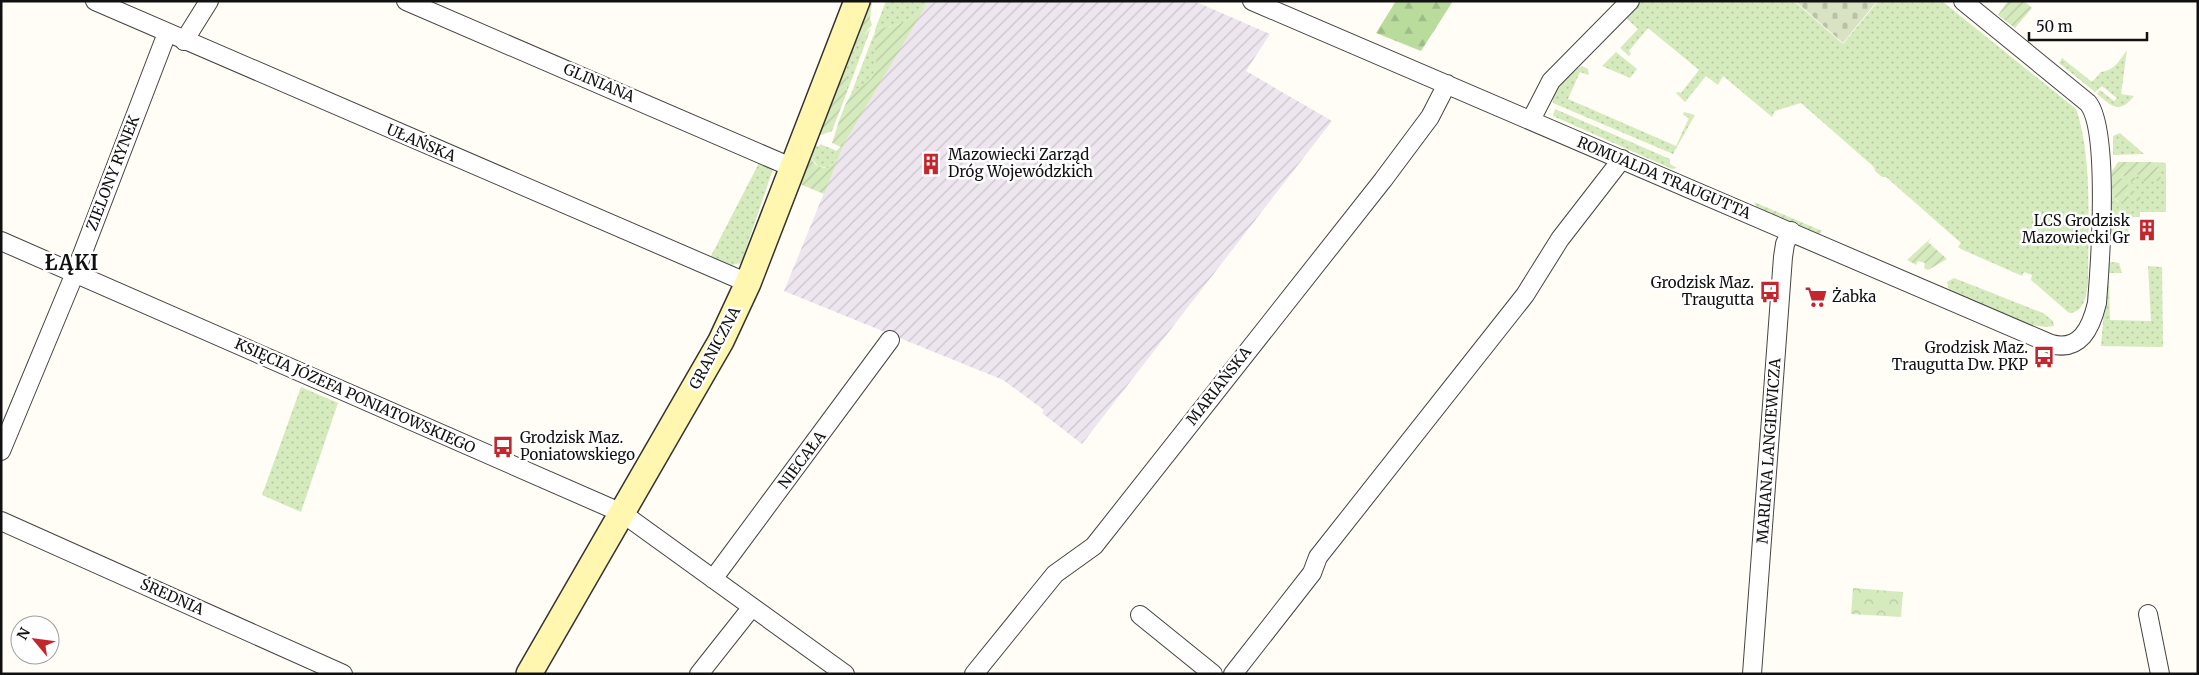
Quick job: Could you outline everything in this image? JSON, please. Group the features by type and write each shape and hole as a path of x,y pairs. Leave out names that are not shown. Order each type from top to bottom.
{"street":[{"name":"UŁAŃSKA","path":"95,1 167,34 748,283"},
{"path":"184,41 210,1"},
{"name":"GLINIANA","path":"406,1 791,167"},
{"name":"GRANICZNA","path":"530,674 721,341 748,283 791,167 857,1"},
{"name":"ROMUALDA TRAUGUTTA","path":"1252,1 1791,230 2050,344 2066,346 2077,342 2085,336 2092,321 2097,294 2101,173 2096,118 2088,103 1963,1"},
{"path":"1531,120 1552,81 1630,1"},
{"name":"ZIELONY RYNEK","path":"1,451 74,273 167,34"},
{"name":"MARIAŃSKA","path":"974,674 1054,574 1094,546 1383,180 1430,117 1447,84"},
{"path":"1233,674 1312,573 1318,557 1525,295 1560,240 1622,159"},
{"name":"MARIANA LANGIEWICZA","path":"1752,674 1783,256 1785,244 1791,230"},
{"name":"KSIĘCIA JÓZEFA PONIATOWSKIEGO","path":"1,241 622,513 833,670"},
{"name":"NIECAŁA","path":"713,579 890,340"},
{"name":"ŚREDNIA","path":"1,521 343,674"},
{"path":"699,674 752,608"},
{"path":"2148,614 2160,674"},
{"path":"1140,615 1213,674"}],"shaded area":[{"name":"Mazowiecki Zarząd Dróg Wojewódzkich","path":"928,1 1194,1 1270,34 1246,71 1332,121 1082,444 1042,413 1044,410 1003,380 784,291 844,144"}],"green space":[{"path":"864,1 872,1 870,19 872,25 849,53 846,67 847,92 832,131 821,135 814,132"},
{"path":"886,1 928,1 905,22 892,26 876,27"},
{"path":"1396,1 1453,1 1421,51 1376,33"},
{"path":"1639,1 1794,1 1843,44 1878,1 1942,1 2076,109 2085,149 2089,218 2088,283 2082,306 2078,310 2069,313 2031,280 2032,275 2024,272 2022,276 1958,247 1961,243 1886,177 1882,177 1875,171 1874,167 1801,103 1775,111 1772,117 1723,76 1718,85 1706,76 1685,102 1676,93 1681,93 1699,70 1648,28 1629,51 1631,54 1629,56 1620,48 1638,29 1627,19"},
{"path":"1795,1 1877,1 1843,43"},
{"path":"2008,1 2024,1 2032,8 2015,28 1998,15"},
{"path":"928,2 844,144 824,194 795,182 810,155 816,165 824,168 828,168 837,159 837,151 841,147 832,143 847,101 855,90 869,81 876,66 874,38 876,27 892,26 905,22"},
{"path":"871,28 847,92 846,72 849,56 857,42"},
{"path":"874,34 877,61 872,77 860,89 851,94"},
{"path":"2127,50 2121,94 2134,96 2129,102 2120,107 2111,105 2097,94 2100,90 2114,101 2117,98 2102,86 2095,92 2059,63 2062,58 2092,82 2101,72 2110,69 2116,64"},
{"path":"1616,52 1637,69 1630,78 1602,66"},
{"path":"1582,66 1588,69 1589,75 1580,72 1568,99 1676,146 1689,118 1683,115 1684,112 1695,115 1673,154 1553,103 1558,87"},
{"path":"1555,109 1670,159 1670,164 1677,168 1672,169 1553,116"},
{"path":"2120,133 2144,154 2113,155 2113,136"},
{"path":"820,144 837,151 837,159 828,168 818,166 812,159 813,145 819,147"},
{"path":"2118,162 2153,162 2159,169 2156,172 2162,179 2158,182 2155,179 2152,182 2149,180 2146,183 2136,173 2133,176 2138,182 2135,185 2122,174 2120,177 2141,198 2138,202 2128,192 2125,195 2129,199 2125,203 2122,199 2119,202 2112,195 2112,171"},
{"path":"2153,162 2166,163 2166,212 2140,212 2140,217 2129,217 2128,242 2111,242 2112,195 2118,202 2128,192 2120,176 2123,174 2132,176 2136,173 2156,172 2159,169"},
{"path":"759,163 773,169 741,263 732,265 711,256"},
{"path":"1754,202 1822,231 1820,234 1757,207"},
{"path":"1932,237 1928,242 1947,259 1928,270 1924,268 1925,263 1918,261 1916,265 1907,260"},
{"path":"2108,263 2119,263 2122,273 2109,273 2110,320 2151,321 2148,266 2162,267 2163,347 2101,346"},
{"path":"1954,278 2043,313 2053,321 2054,326 2032,325 1949,290 1947,282"},
{"path":"301,387 338,403 301,512 262,495"},
{"path":"1853,588 1903,592 1901,617 1851,614"}],"place":[{"name":"Mazowiecki Zarząd Dróg Wojewódzkich","path":"931,164"},
{"name":"LCS Grodzisk Mazowiecki Gr","path":"2147,230"},
{"name":"Grodzisk Maz. Traugutta","path":"1770,292"},
{"name":"Żabka","path":"1816,297"},
{"name":"Grodzisk Maz. Traugutta Dw. PKP","path":"2044,357"},
{"name":"Grodzisk Maz. Poniatowskiego","path":"503,447"}],"district":[{"name":"ŁĄKI","path":"72,263"}]}
